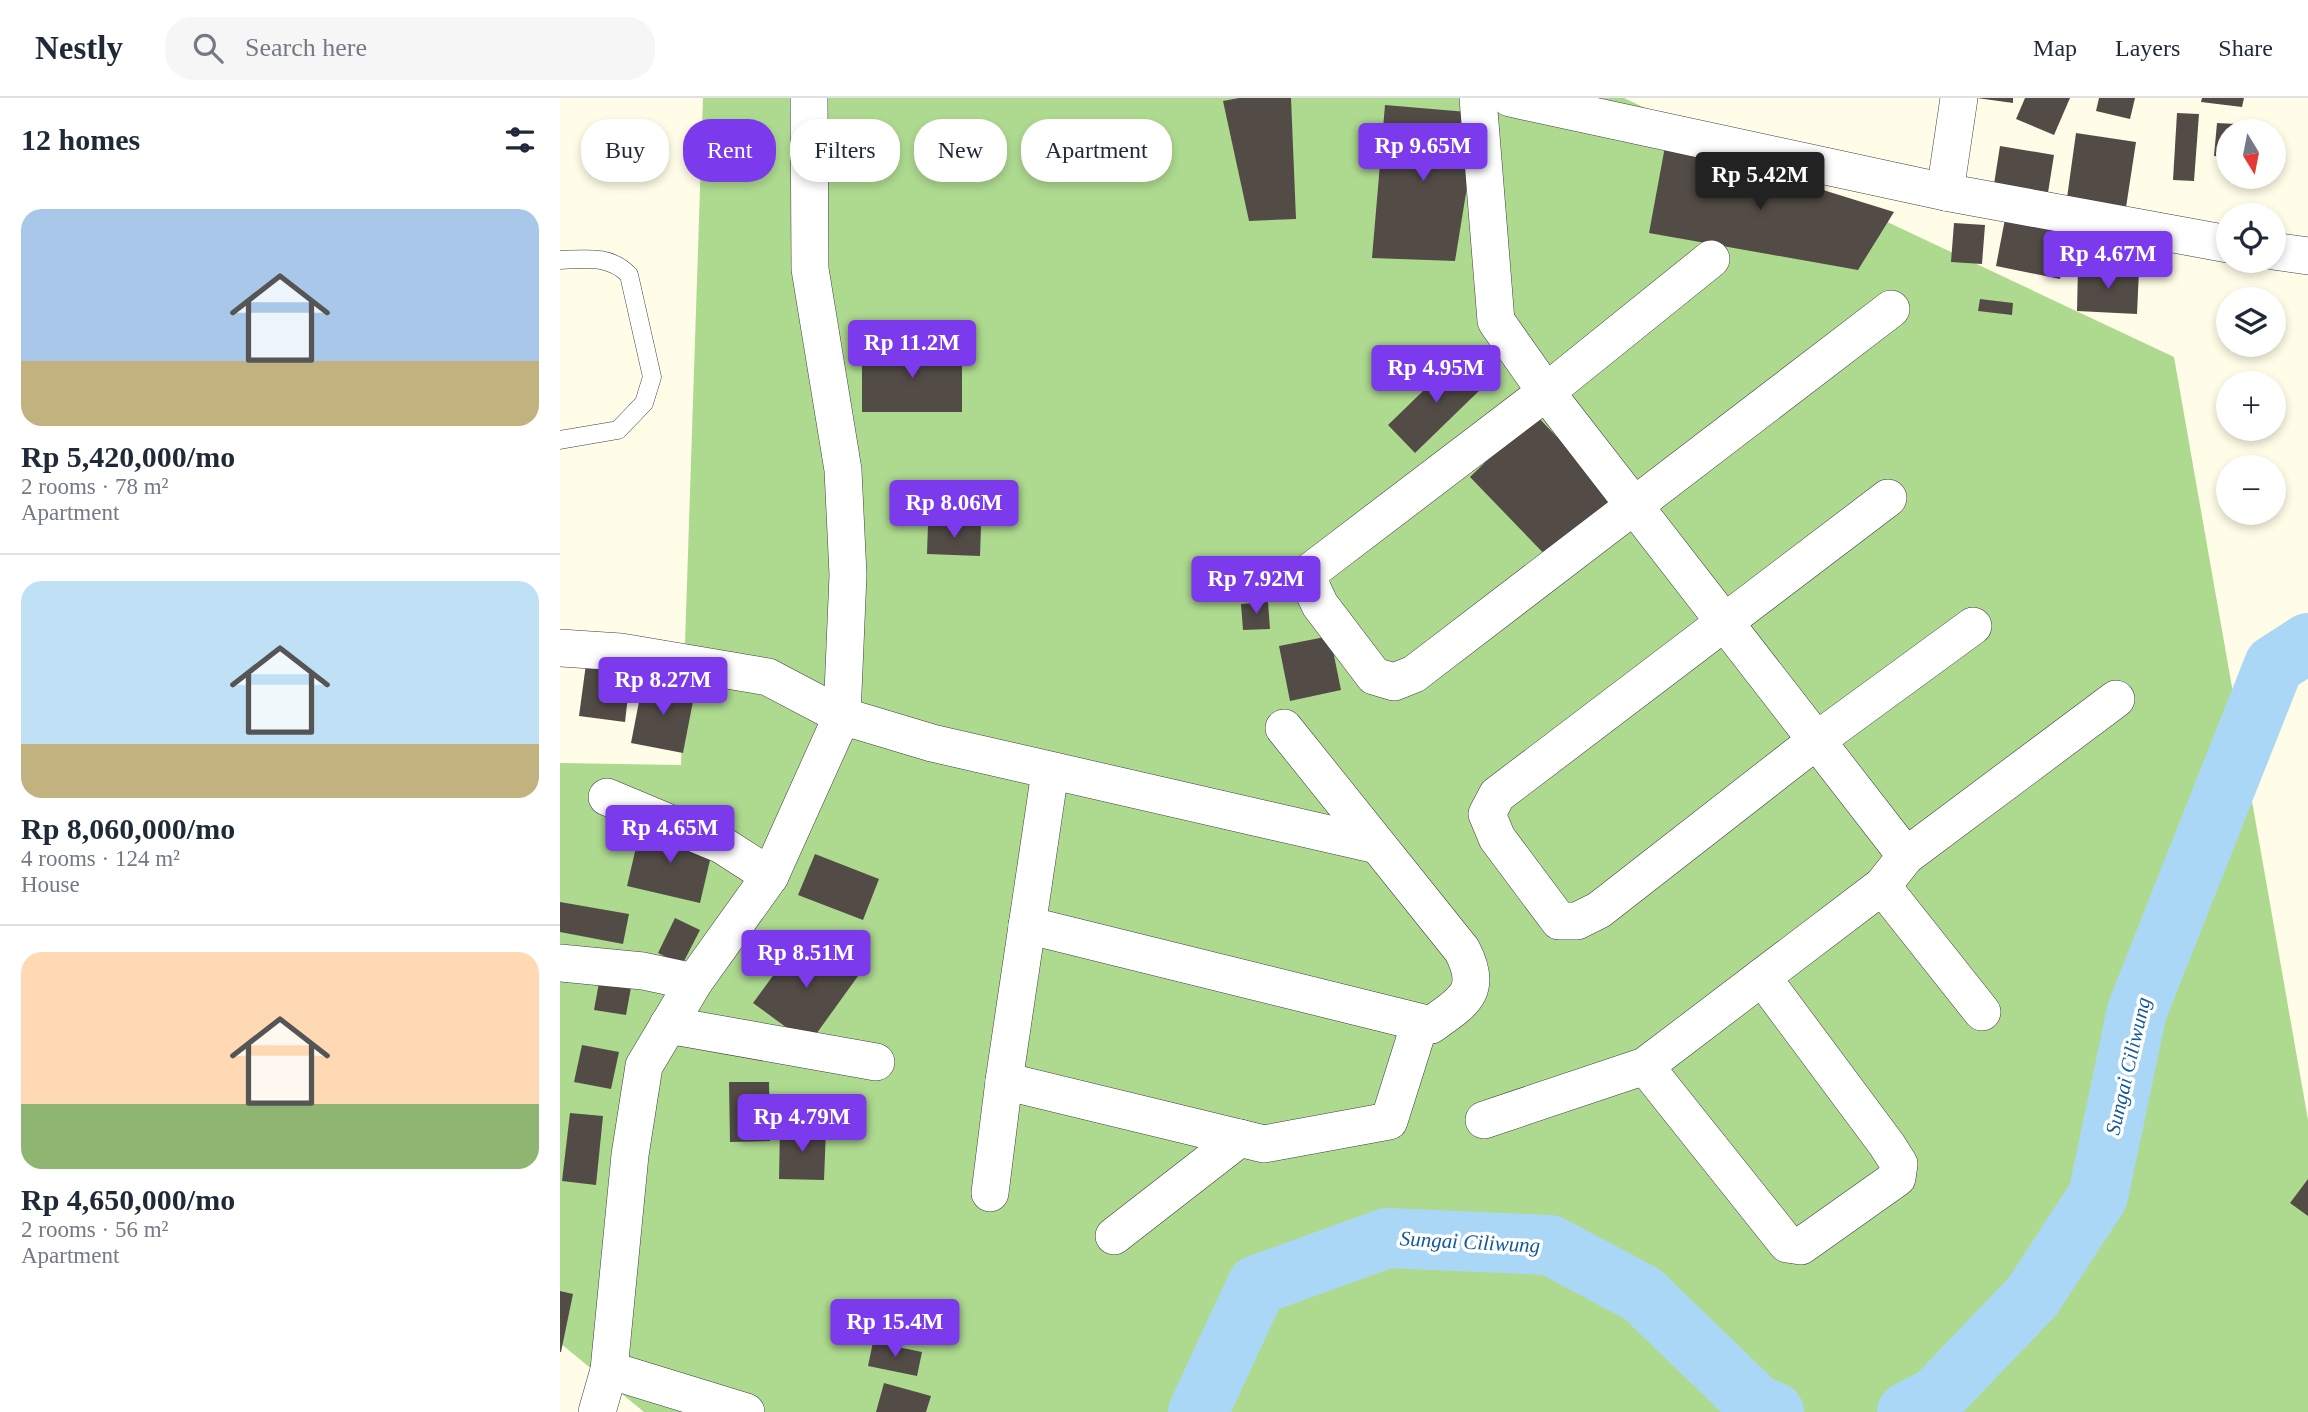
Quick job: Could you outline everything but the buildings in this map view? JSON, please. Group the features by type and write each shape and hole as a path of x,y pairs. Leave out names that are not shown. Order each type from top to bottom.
{"street":[{"path":"597,1412 609,1370 630,1155 644,1066 694,982 770,876 842,716 848,575 843,470 810,269 809,98"},
{"path":"1478,98 1496,321 1546,392 1906,856"},
{"path":"1510,98 1945,192 2216,242"},
{"path":"1945,192 1959,98"},
{"path":"2286,253 2308,256"},
{"path":"1711,259 1546,392 1311,571 1311,586 1320,605 1374,676 1394,682 1414,674 1891,309"},
{"path":"1888,498 1497,795 1487,814 1497,838 1559,920 1577,921 1599,910 1817,740 1973,626"},
{"path":"560,648 621,652 768,677 842,716 932,743 1377,845"},
{"path":"1484,1120 1645,1066 1882,886 1906,856 2116,699"},
{"path":"1027,925 1420,1023 1431,1025 1453,1009 1471,990 1472,974 1462,950 1284,728"},
{"path":"990,1193 1050,772"},
{"path":"607,797 722,845 770,876"},
{"path":"1882,886 1982,1012"},
{"path":"560,963 643,971 694,982"},
{"path":"1645,1066 1787,1244 1801,1246 1897,1178 1899,1164 1887,1145 1762,977"},
{"path":"1004,1081 1264,1144 1389,1121 1420,1023"},
{"path":"668,1025 876,1062"},
{"path":"1114,1236 1240,1138"},
{"path":"609,1370 746,1412"}],"lane":[{"path":"560,260 600,259 618,264 629,275 652,377 644,403 618,430 560,440"}],"green space":[{"path":"703,98 1624,98 2174,357 2308,1120 2308,1412 644,1412 560,1343 560,763 681,765 700,182 776,182 776,119 702,119"}],"waterway":[{"name":"Sungai Ciliwung","path":"1907,1412 1936,1397 2032,1297 2098,1196 2137,1011 2274,665 2308,643"},
{"name":"Sungai Ciliwung","path":"1198,1412 1257,1285 1387,1238 1550,1245 1642,1294 1757,1405 1774,1412"}]}
